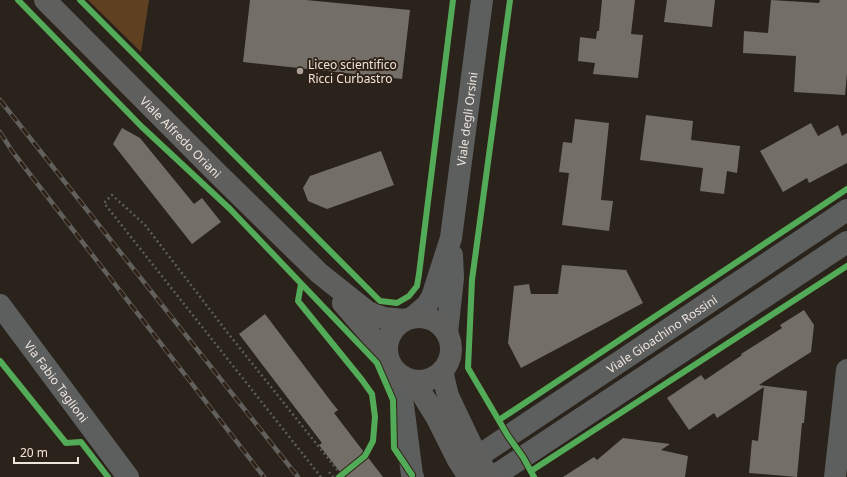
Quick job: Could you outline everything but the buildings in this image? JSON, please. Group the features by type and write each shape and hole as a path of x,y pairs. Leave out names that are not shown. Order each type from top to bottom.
{"main road":[{"name":"Viale Alfredo Oriani","path":"45,0 211,168 319,273 368,312 384,318 408,318"},
{"name":"Viale Alfredo Oriani","path":"319,273 358,322 399,369 437,418 458,460 469,477"},
{"path":"423,316 433,319 441,325 447,333 451,343 451,353 448,363 442,371 434,377 425,380 399,369 387,344 390,334 395,326 408,318 423,316"},
{"path":"442,371 448,396 477,457 489,477"}],"street":[{"name":"Viale degli Orsini","path":"447,333 453,278 451,238 482,0"},
{"name":"Viale Gioachino Rossini","path":"477,457 847,210"},
{"name":"Viale degli Orsini","path":"408,318 427,305 432,297 451,238"},
{"path":"493,477 847,242"},
{"name":"Via Fabio Taglioni","path":"0,306 128,477"},
{"path":"399,369 413,477"},
{"path":"835,477 844,424 847,370"}],"path":[{"path":"321,477 104,203 112,195 146,225 227,332 342,475 334,477 329,472"}],"shaded area":[{"path":"88,0 149,0 141,52"}],"railway":[{"path":"0,100 298,477"},
{"path":"0,132 12,151 264,477"}],"cycle path":[{"path":"18,0 141,126 230,209 377,363 393,400 394,448 412,475"},
{"path":"80,0 380,301 397,303 409,296 417,286 453,0"},
{"path":"510,0 472,280 468,368 534,477"},
{"path":"499,420 847,189"},
{"path":"531,471 847,266"},
{"path":"301,284 298,301 372,394 375,417 373,441 365,456 339,477"},
{"path":"0,361 66,443 81,442 108,477"}],"place":[{"name":"Liceo scientifico Ricci Curbastro","path":"300,71"}]}
